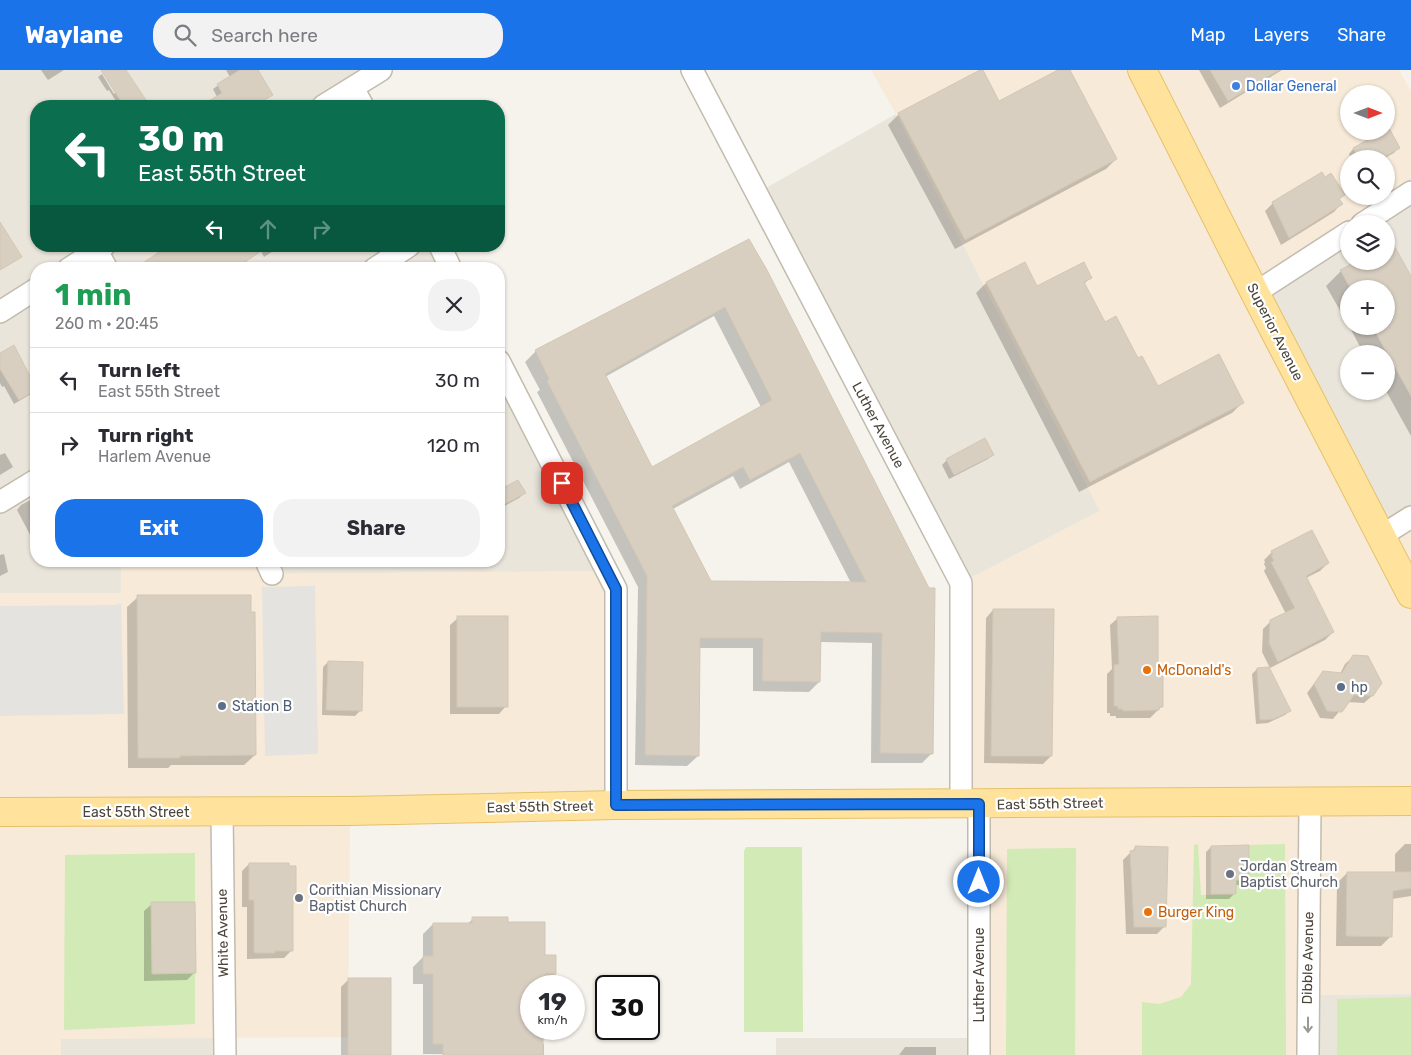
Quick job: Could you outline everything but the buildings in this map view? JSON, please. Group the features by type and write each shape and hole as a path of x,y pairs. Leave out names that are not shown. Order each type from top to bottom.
{"main road":[{"name":"Superior Avenue","path":"1142,70 1411,594"},
{"name":"East 55th Street","path":"0,812 222,812 616,805 1411,801"}],"street":[{"path":"333,100 381,70"},
{"name":"Luther Avenue","path":"692,70 961,583 979,1055"},
{"path":"353,88 360,100"},
{"path":"1376,215 1411,192"},
{"path":"1255,293 1340,238"},
{"path":"385,262 400,252"},
{"path":"86,262 103,255"},
{"path":"0,312 30,293"},
{"path":"505,373 616,589 616,805"},
{"path":"0,502 30,484"},
{"path":"1382,536 1411,517"},
{"name":"Dibble Avenue","path":"1308,1055 1310,802"},
{"name":"White Avenue","path":"222,812 225,1055"}],"shaded area":[{"path":"0,70 381,70 353,88 360,100 30,100 30,252 443,252 448,262 30,262 30,567 121,567 121,593 0,593"},
{"path":"871,70 1399,70 1411,91 1411,192 1395,202 1395,150 1340,150 1340,205 1391,205 1375,215 1340,215 1340,238 1255,293 1381,536 1411,517 1411,994 1308,995 1308,1055 979,1055 979,805 961,804 961,583 1100,511 896,114"},
{"path":"896,114 1100,511 961,583 757,193"},
{"path":"1411,192 1411,517 1381,536 1255,293 1340,238 1340,270 1395,270 1395,215 1376,215 1391,205 1395,205 1395,202"},
{"path":"505,373 607,571 272,574 269,567 505,567"},
{"path":"121,567 269,567 272,574 607,571 616,805 350,811 348,1037 61,1039 61,1055 0,1055 0,593 121,593"},
{"path":"315,586 318,754 265,756 262,587"},
{"path":"121,603 124,714 0,716 0,606 115,605"},
{"path":"1411,994 1411,1055 1308,1055 1308,995"},
{"path":"224,1037 225,1055 61,1055 61,1039"},
{"path":"776,1038 979,1038 979,1055 776,1055"}],"green space":[{"path":"1198,844 1201,895 1236,894 1236,880 1249,880 1249,845 1285,844 1286,1055 1142,1055 1142,1002 1159,1004 1181,997 1191,984 1194,845"},
{"path":"746,847 802,847 803,1032 744,1032 744,851"},
{"path":"1076,848 1075,1055 1006,1055 1007,849"},
{"path":"195,853 195,1024 64,1030 65,855"},
{"path":"1411,997 1411,1055 1337,1055 1337,999"}],"place":[{"name":"Dollar General","path":"1236,86"},
{"name":"McDonald's","path":"1147,670"},
{"name":"hp","path":"1341,687"},
{"name":"Station B","path":"222,706"},
{"name":"Jordan Stream Baptist Church","path":"1230,874"},
{"name":"Corithian Missionary Baptist Church","path":"299,898"},
{"name":"Burger King","path":"1148,912"}],"route":[{"path":"562,483 616,589 616,805 979,804 979,882"}]}
